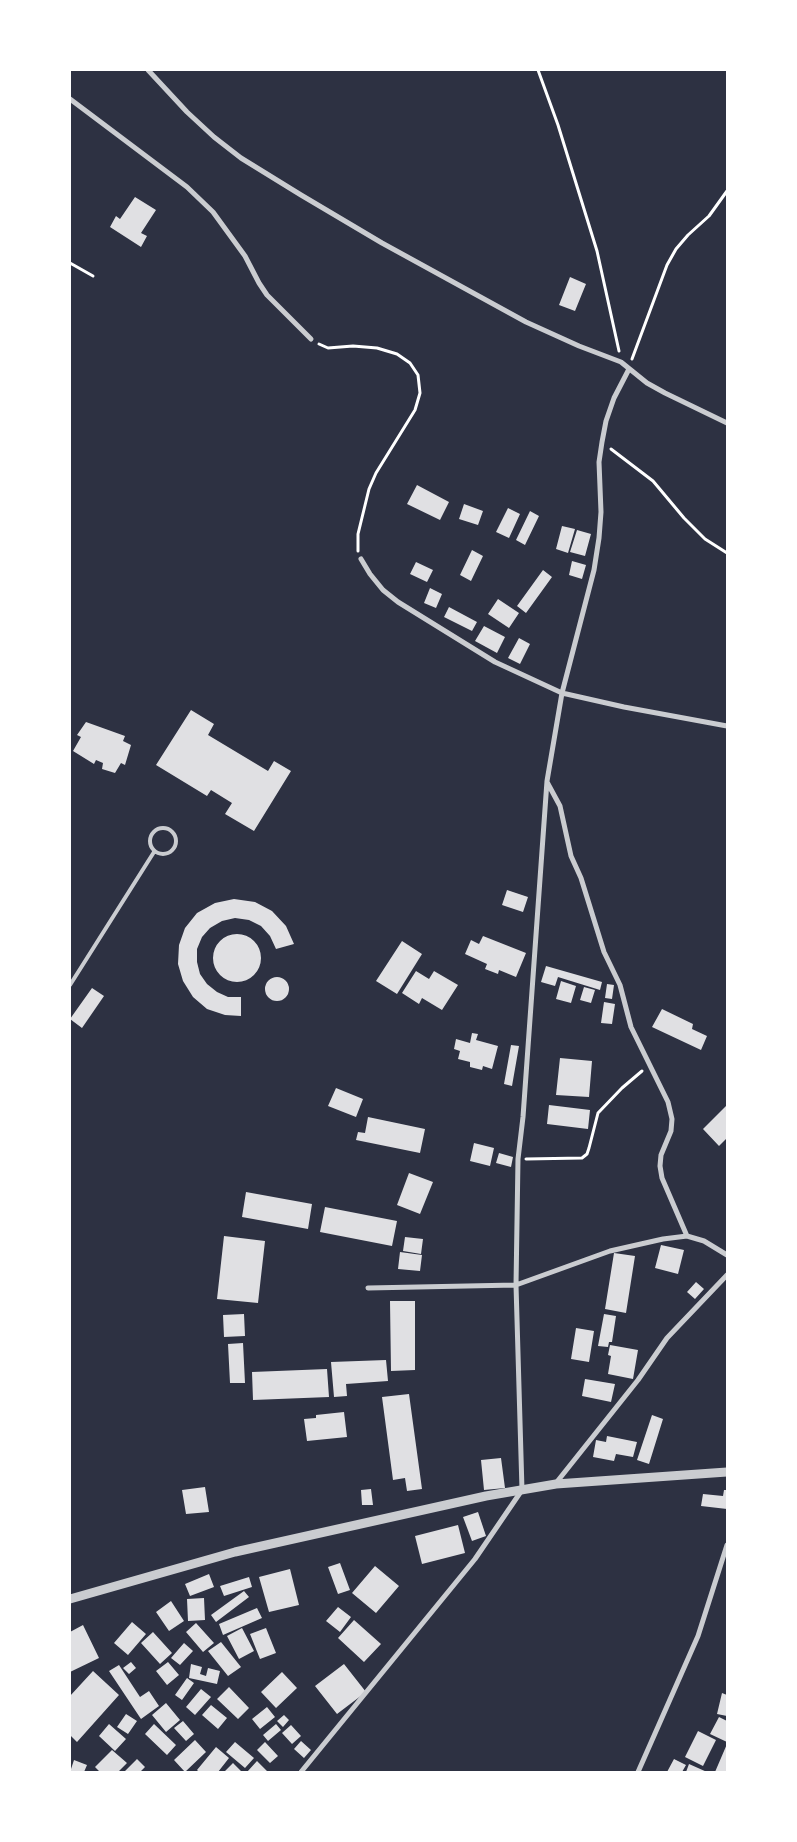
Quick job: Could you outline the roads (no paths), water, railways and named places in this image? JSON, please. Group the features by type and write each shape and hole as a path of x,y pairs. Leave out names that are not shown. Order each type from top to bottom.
{"street":[{"path":"148,70 186,112 241,158 382,243 526,322 579,346 621,362 665,393 727,424"},
{"path":"70,99 187,187 213,212 246,256 267,295 311,338"},
{"path":"301,1772 475,1559 522,1490 516,1285 518,1159 523,1117 547,781 562,693 594,570 601,512 599,462 606,421 614,398 629,369"},
{"path":"360,559 383,590 398,602 495,662 562,693 633,709 727,726"},
{"path":"547,781 560,806 570,856 581,878 604,952 620,985 631,1027 668,1102 672,1119 671,1131 661,1155 660,1166 662,1178 687,1236"},
{"path":"368,1288 516,1285 610,1251 663,1239 687,1236 704,1241 727,1255"},
{"path":"556,1484 638,1380 667,1338 727,1275"},
{"path":"70,1599 235,1552 486,1496 556,1484 727,1472"},
{"path":"638,1772 698,1636 727,1545"}],"lane":[{"path":"162,828 172,830 177,840 174,850 164,854 154,852 150,842 152,833 162,828"},
{"path":"70,985 154,852"}]}
